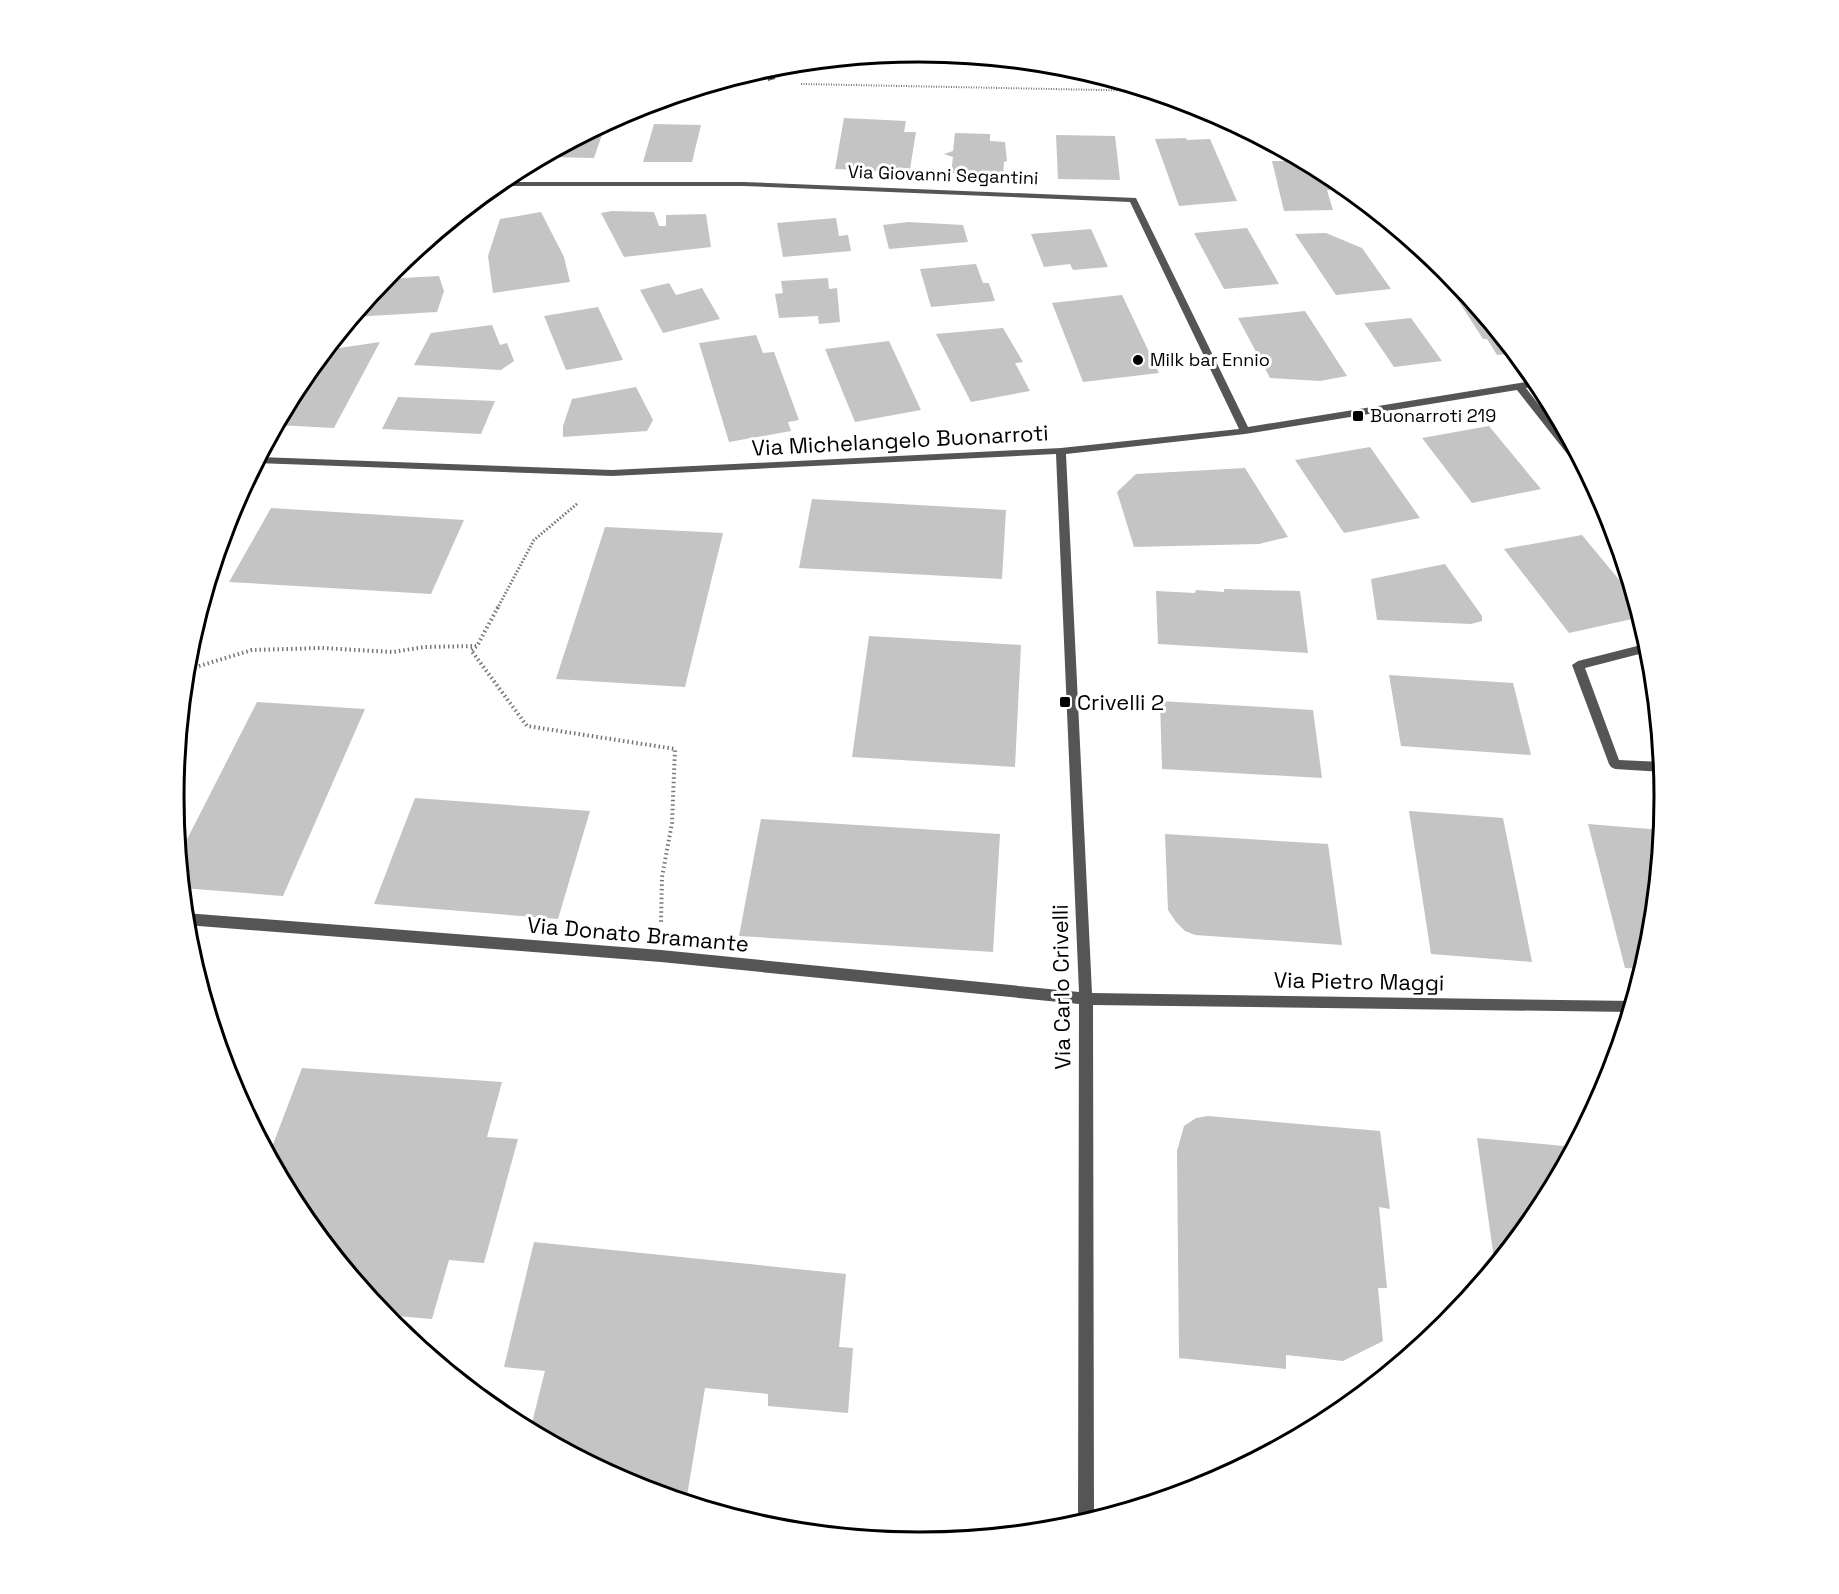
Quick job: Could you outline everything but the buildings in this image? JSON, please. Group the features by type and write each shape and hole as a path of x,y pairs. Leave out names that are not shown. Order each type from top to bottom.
{"street":[{"name":"Via Giovanni Segantini","path":"513,184 743,184 1133,200 1245,431"},
{"name":"Via Michelangelo Buonarroti","path":"266,460 612,473 1061,451 1245,431 1529,385"},
{"path":"1520,387 1563,443"},
{"name":"Via Carlo Crivelli","path":"1061,451 1086,999 1086,1513"},
{"path":"1640,650 1578,665 1615,764 1654,766"},
{"name":"Via Donato Bramante","path":"194,919 660,956 1086,999"},
{"name":"Via Pietro Maggi","path":"1086,999 1624,1006"}],"path":[{"path":"794,84 1116,89"},
{"path":"612,473 534,540 477,646 471,650 527,726 675,750 672,823 662,877 660,956"},
{"path":"196,667 252,650 322,648 393,652 477,646"}],"place":[{"name":"Milk bar Ennio","path":"1138,360"},
{"name":"Buonarroti 219","path":"1358,416"},
{"name":"Crivelli 2","path":"1065,702"}]}
